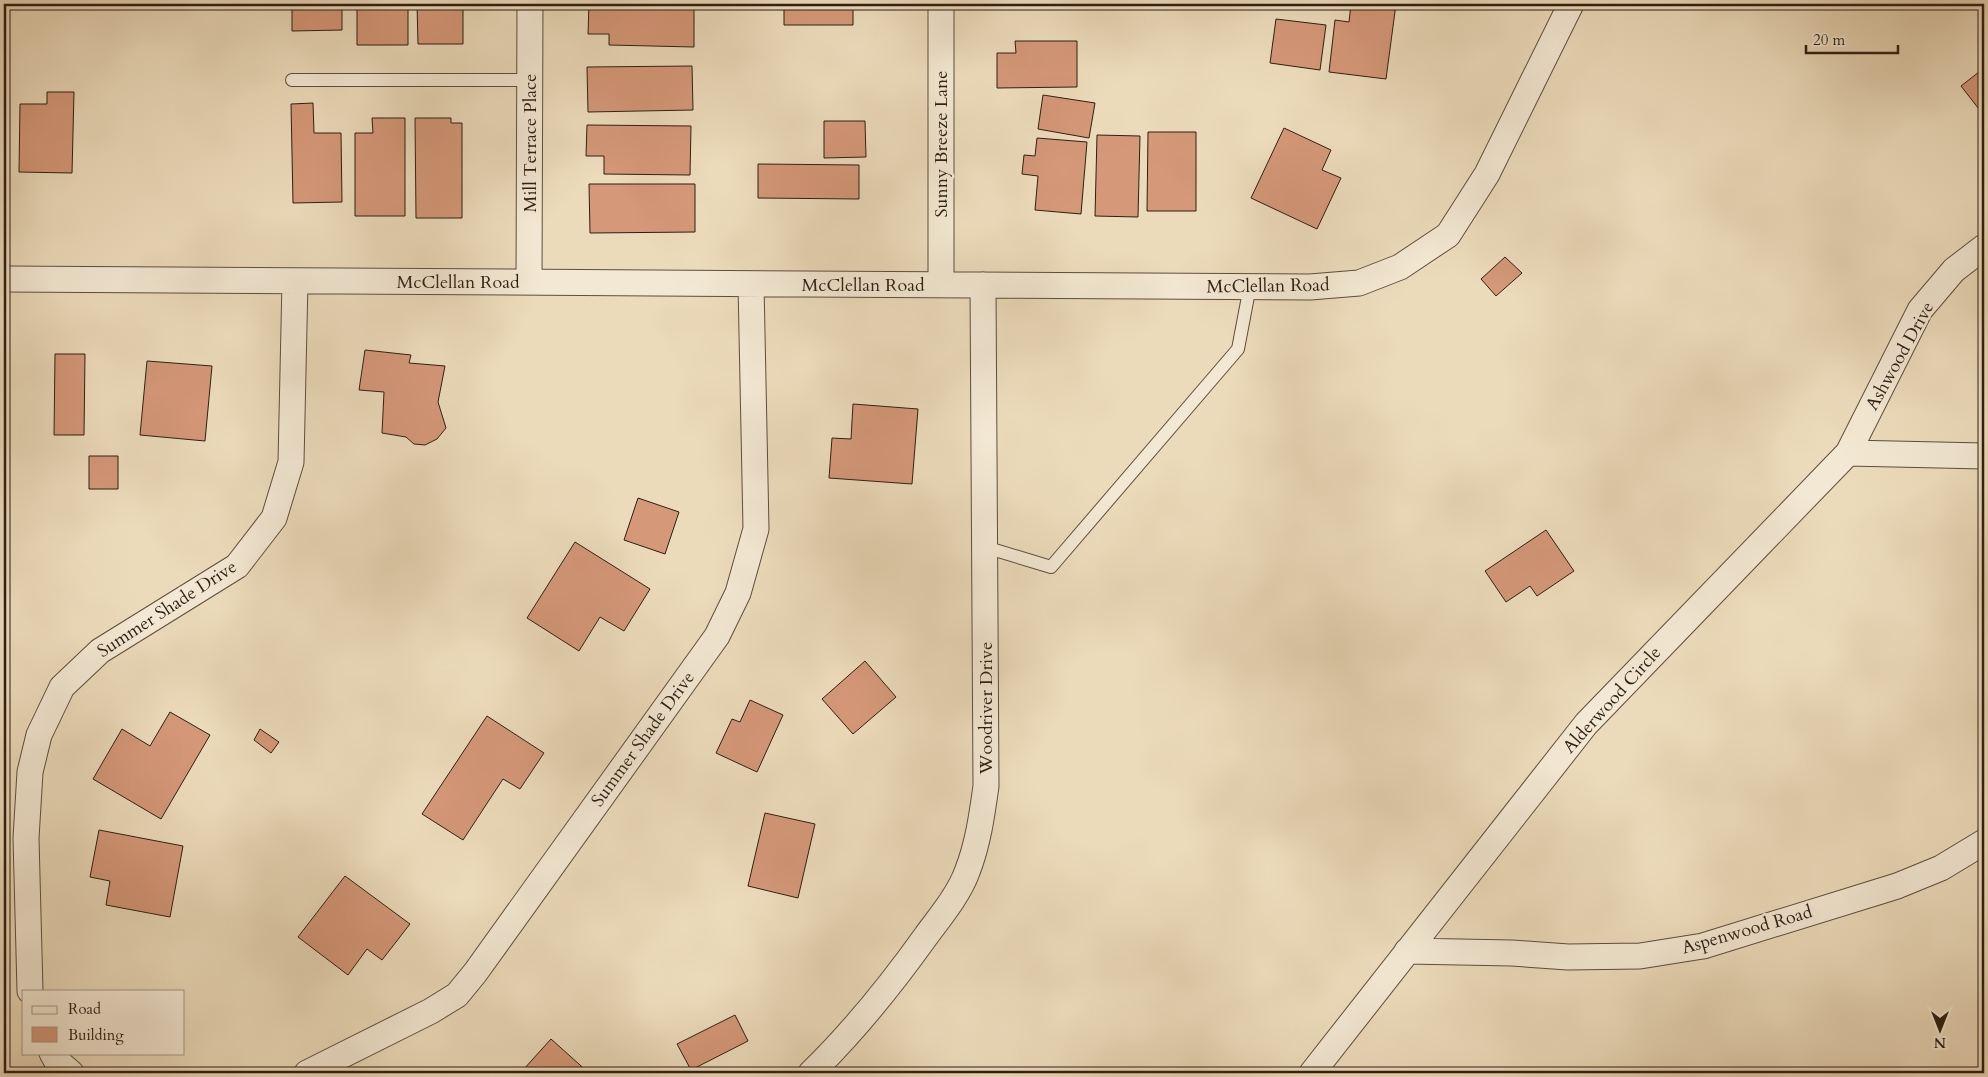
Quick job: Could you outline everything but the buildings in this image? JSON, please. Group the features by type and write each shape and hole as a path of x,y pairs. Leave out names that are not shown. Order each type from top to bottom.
{"street":[{"name":"Mill Terrace Place","path":"530,4 530,282"},
{"name":"Sunny Breeze Lane","path":"941,4 941,285"},
{"name":"McClellan Road","path":"4,279 1310,287 1359,283 1400,267 1448,235 1487,174 1571,4"},
{"name":"Ashwood Drive","path":"1848,453 1920,310 1954,270 1984,247"},
{"name":"Summer Shade Drive","path":"30,990 26,838 30,772 39,735 62,687 100,651 237,566 274,518 291,462 295,281"},
{"name":"Summer Shade Drive","path":"307,1073 431,1011 457,994 476,972 717,636 738,593 756,529 751,284"},
{"name":"Woodriver Drive","path":"811,1073 839,1046 892,984 938,921 967,874 979,834 986,786 983,286"},
{"path":"1848,453 1984,456"},
{"name":"Alderwood Circle","path":"1312,1073 1586,724 1848,453"},
{"name":"Aspenwood Road","path":"1407,952 1512,953 1568,957 1640,956 1704,946 1897,886 1941,868 1984,842"},
{"path":"53,1054 71,1073"}],"lane":[{"path":"292,80 530,80"},
{"path":"985,547 1051,568 1238,349 1250,286"}]}
